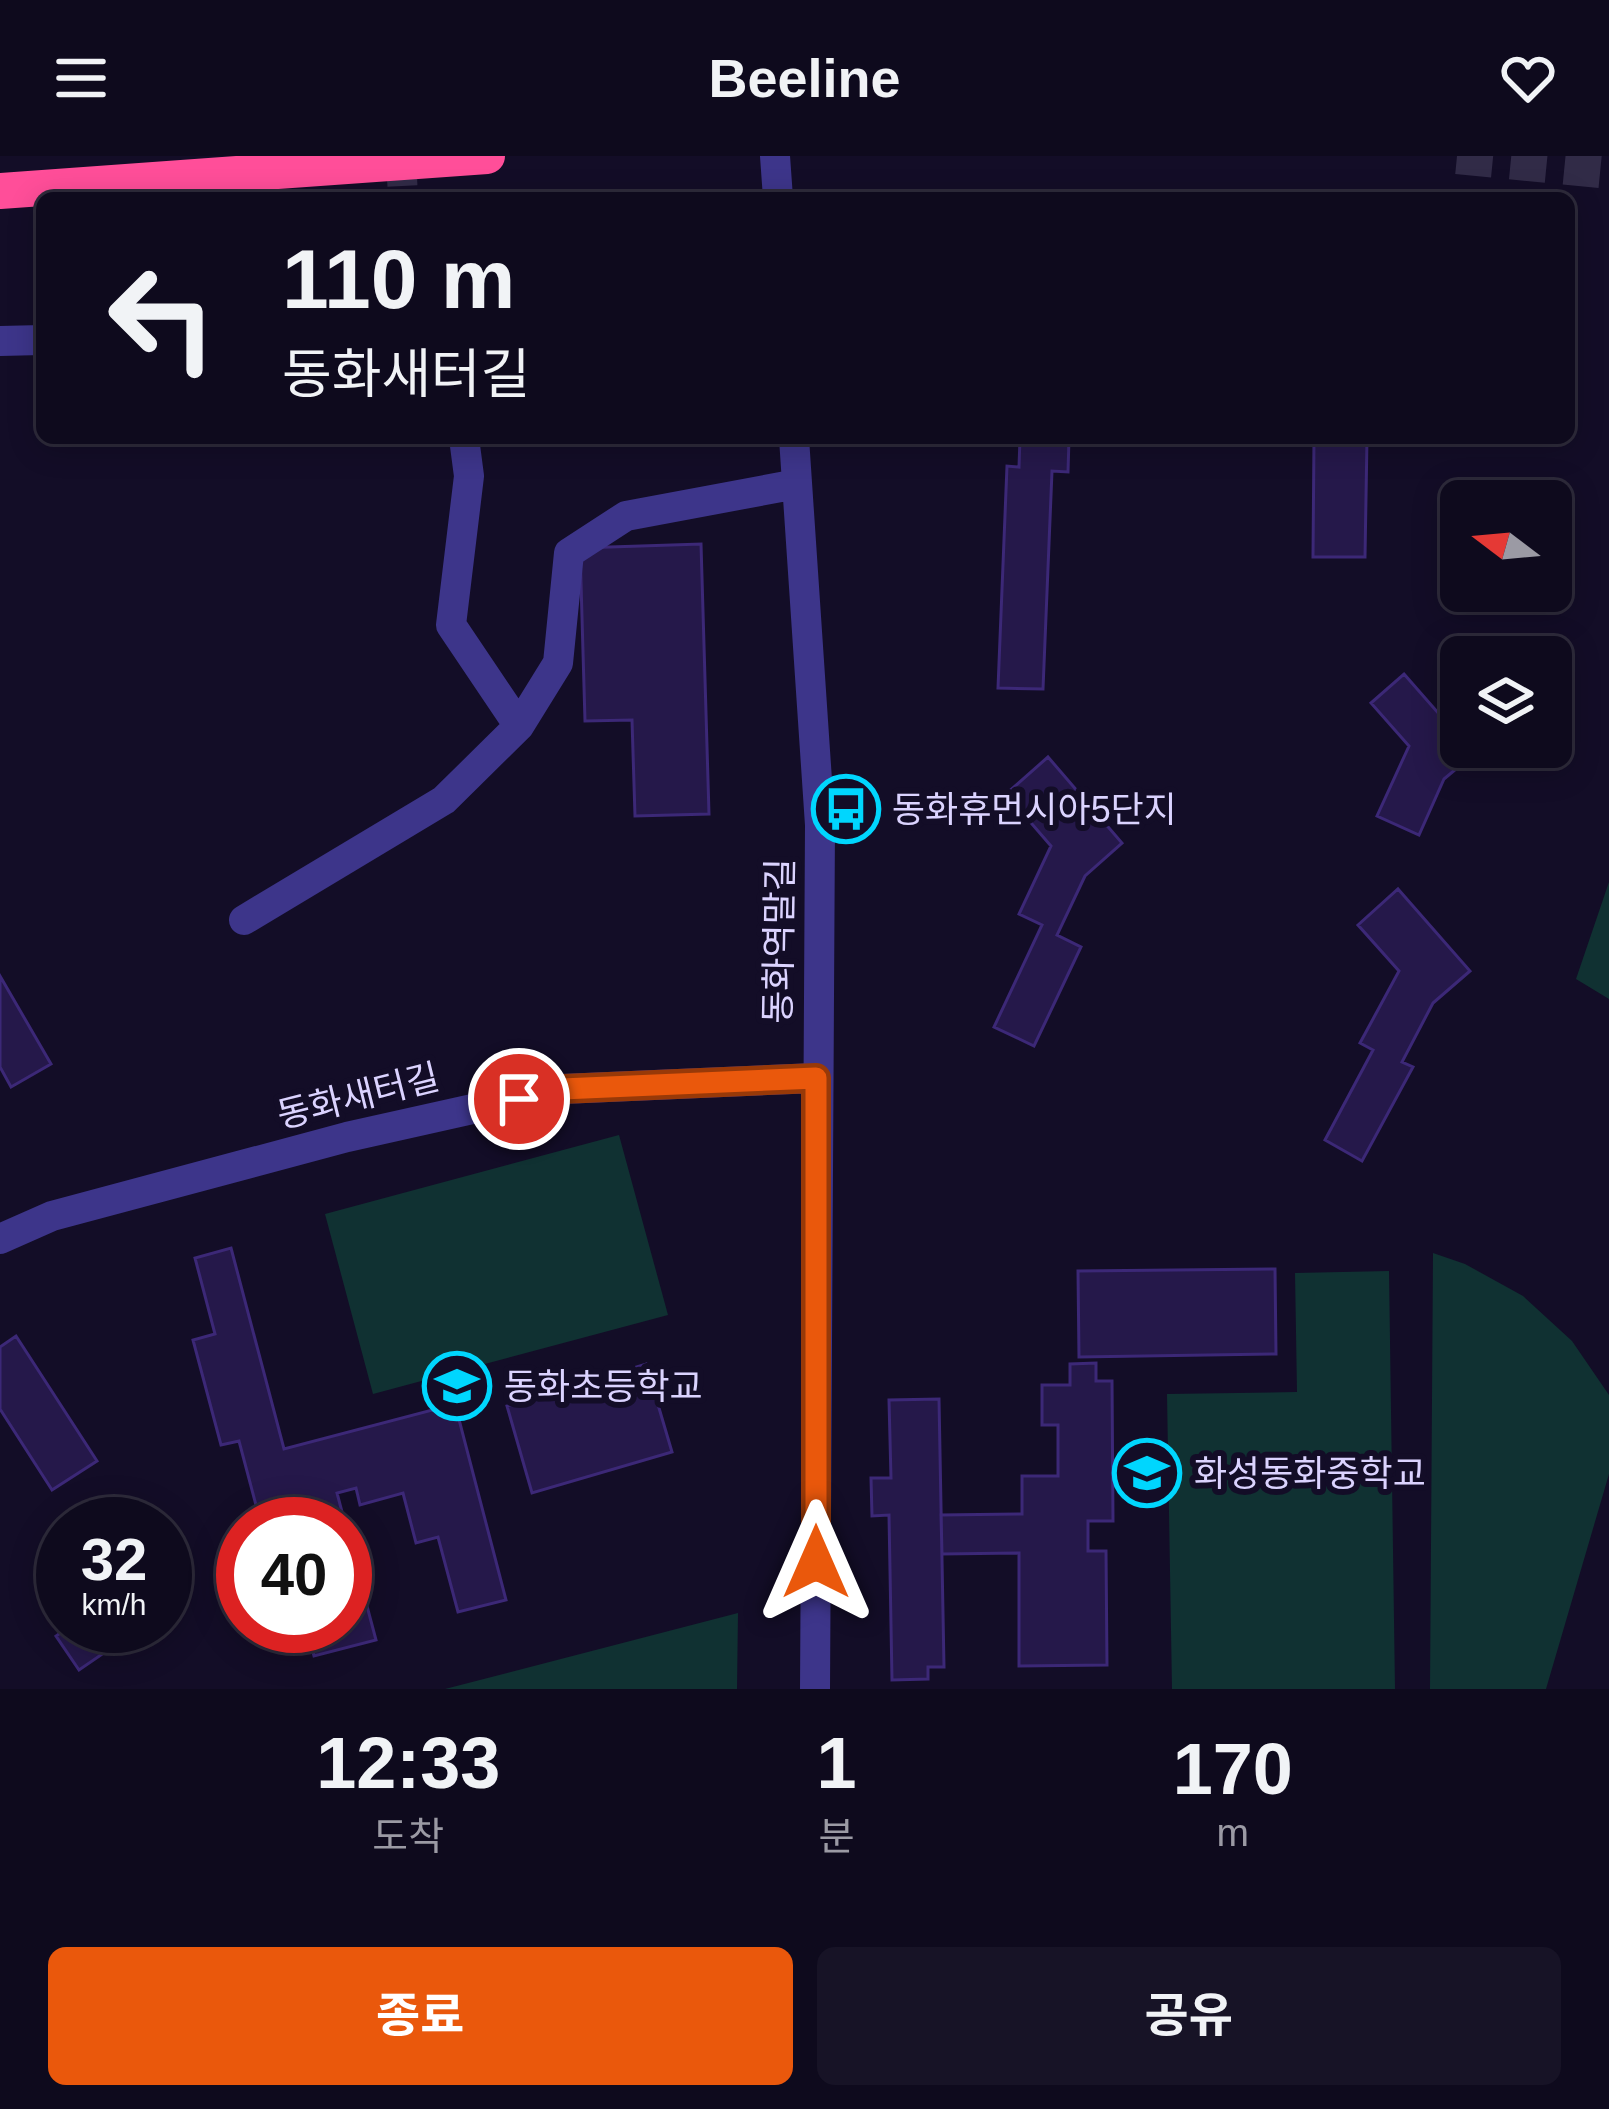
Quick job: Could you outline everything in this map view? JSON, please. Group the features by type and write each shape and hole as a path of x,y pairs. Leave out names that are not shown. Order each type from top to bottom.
{"highway":[{"path":"0,191 487,156"}],"street":[{"path":"775,156 778,192"},
{"path":"0,341 36,340"},
{"path":"465,444 469,476 452,625 519,726"},
{"name":"동화역말길","path":"794,444 820,825 815,1689"},
{"path":"244,920 444,800 519,726 558,663 569,553 626,516 797,484"},
{"name":"동화새터길","path":"0,1239 52,1216 279,1155 562,1089 816,1078"}],"green space":[{"path":"1609,882 1609,999 1576,979"},
{"path":"619,1135 668,1315 373,1394 325,1214"},
{"path":"1433,1253 1465,1264 1523,1296 1572,1341 1609,1395 1609,1474 1546,1689 1430,1689"},
{"path":"1389,1271 1395,1689 1172,1689 1167,1394 1297,1392 1295,1273"},
{"path":"738,1613 737,1689 445,1689"}],"building":[{"path":"1020,444 1069,444 1068,472 1052,471 1043,689 998,688 1007,466 1019,467"},
{"path":"1314,444 1367,444 1365,557 1313,557"},
{"path":"701,544 709,814 635,816 632,720 585,721 580,548"},
{"path":"1404,674 1440,715 1440,768 1457,768 1444,779 1419,835 1377,816 1409,746 1371,703"},
{"path":"1048,757 1122,843 1085,876 1057,935 1081,947 1034,1046 994,1027 1042,925 1019,914 1051,846 1006,794"},
{"path":"1398,889 1470,971 1433,1003 1402,1062 1413,1067 1362,1161 1325,1140 1373,1050 1360,1043 1399,971 1358,925"},
{"path":"0,976 51,1064 11,1087 0,1067"},
{"path":"231,1248 284,1449 455,1404 506,1600 458,1612 438,1537 416,1543 403,1493 372,1502 372,1497 358,1497 356,1488 337,1493 338,1497 254,1497 239,1441 221,1445 193,1340 215,1334 195,1258"},
{"path":"1275,1269 1276,1354 1079,1357 1078,1271"},
{"path":"16,1336 97,1461 52,1490 0,1409 0,1347"},
{"path":"1096,1363 1096,1381 1112,1381 1113,1521 1088,1521 1088,1551 1106,1551 1107,1665 1019,1666 1019,1553 942,1554 941,1515 1022,1514 1022,1476 1058,1476 1058,1425 1042,1425 1042,1385 1070,1385 1070,1364"},
{"path":"646,1364 672,1452 532,1493 507,1406"},
{"path":"939,1399 944,1667 928,1667 928,1679 892,1680 889,1515 872,1516 871,1478 891,1478 889,1400"},
{"path":"68,1653 104,1653 79,1670"}],"tunnel":[{"path":"401,156 403,192"},
{"path":"1457,156 1609,171"}],"place":[{"name":"동화휴먼시아5단지","path":"846,809"},
{"name":"동화초등학교","path":"457,1386"},
{"name":"화성동화중학교","path":"1147,1473"}],"route":[{"path":"519,1099 562,1089 816,1078 816,1562"}]}
